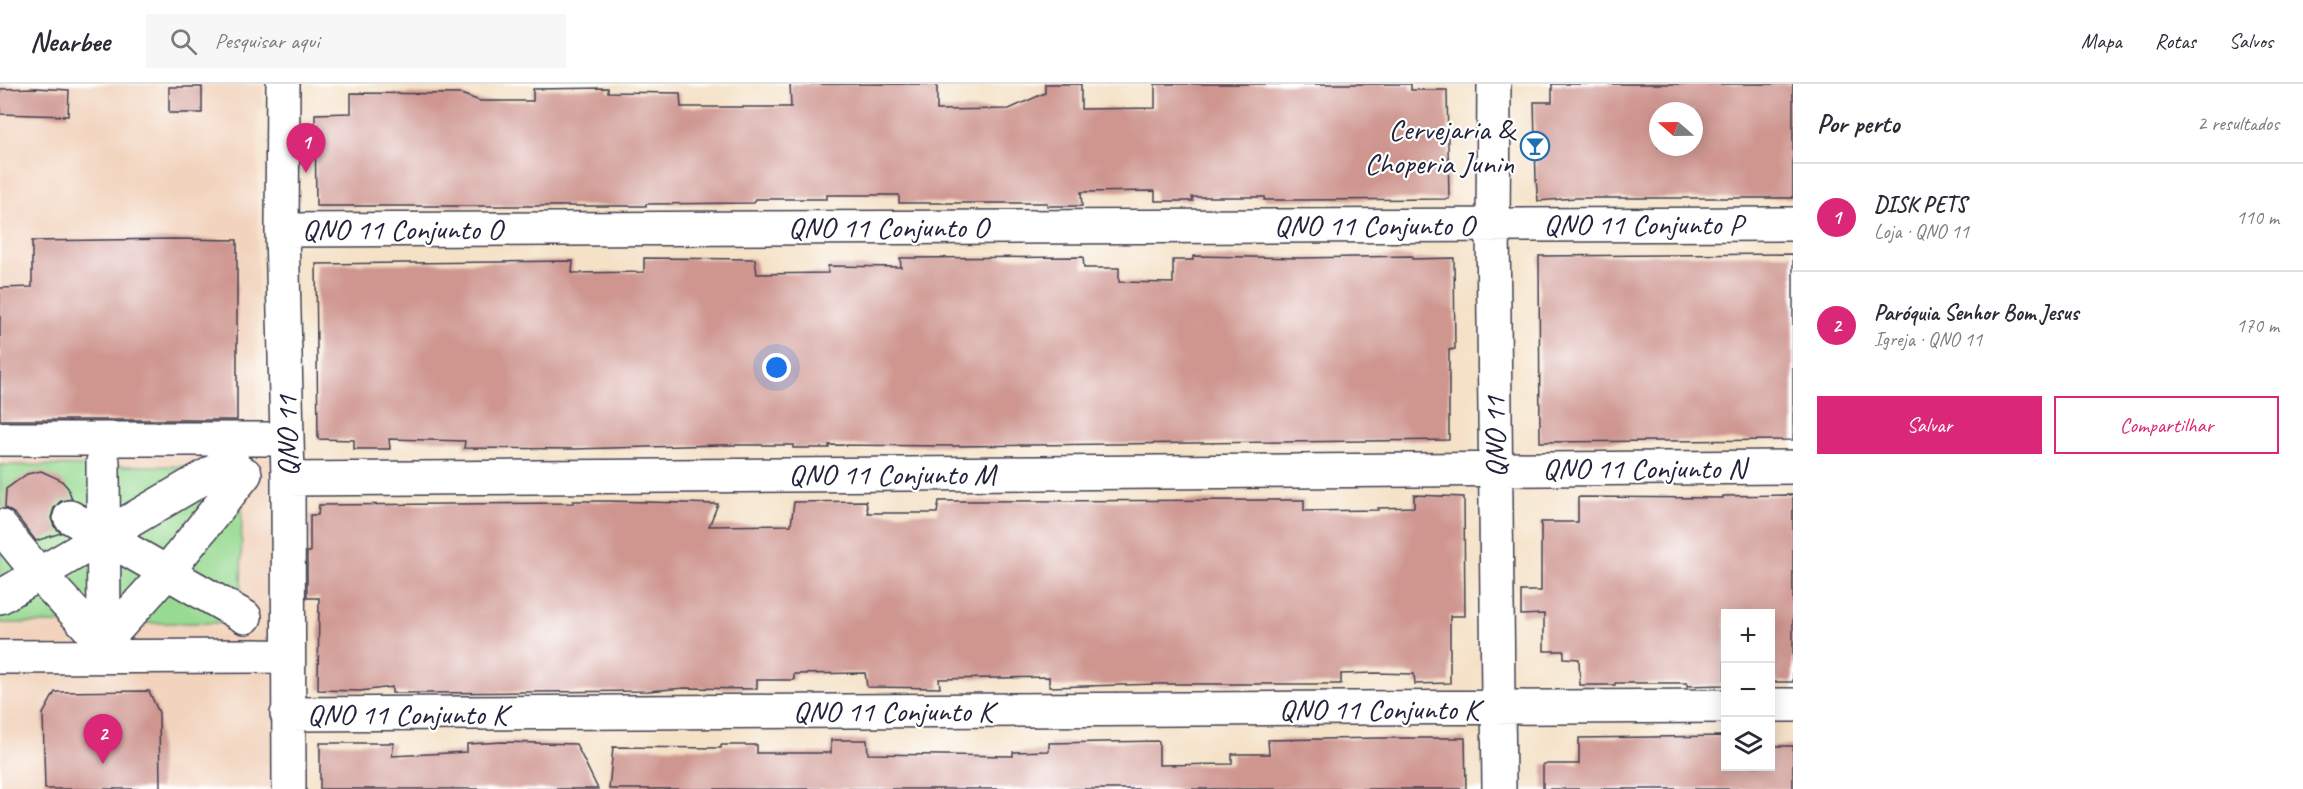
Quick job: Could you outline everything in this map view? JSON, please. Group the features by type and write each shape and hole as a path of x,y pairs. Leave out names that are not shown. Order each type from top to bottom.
{"street":[{"name":"QNO 11","path":"283,84 282,230 288,479 289,789"},
{"name":"QNO 11","path":"1494,84 1493,225 1499,789"},
{"name":"QNO 11 Conjunto P","path":"1493,225 1793,224"},
{"name":"QNO 11 Conjunto O","path":"282,230 1493,225"},
{"path":"0,439 287,439"},
{"path":"103,462 103,629"},
{"name":"QNO 11 Conjunto N","path":"1495,469 1793,467"},
{"path":"0,597 102,536 239,468 166,572 103,629"},
{"name":"QNO 11 Conjunto M","path":"288,479 1495,469"},
{"path":"70,518 245,617"},
{"path":"0,526 39,574 103,629"},
{"path":"0,657 288,656"},
{"path":"1775,705 1793,705"},
{"name":"QNO 11 Conjunto K","path":"287,714 1721,706"}],"shaded area":[{"path":"0,84 263,84 262,106 258,107 257,456 271,457 274,789 0,789"}],"green space":[{"path":"0,465 242,467 241,623 0,623"}],"building":[{"path":"790,84 937,84 937,110 1009,109 1045,93 1045,84 1081,84 1081,109 1155,108 1155,84 1411,84 1411,90 1447,90 1449,199 1264,200 1265,197 1192,197 1193,201 1155,201 1155,191 1081,192 1082,206 1047,206 1047,203 899,203 899,195 827,195 827,199 756,199 754,203 646,204 646,206 316,206 315,114 351,113 351,93 461,94 480,101 533,101 533,89 608,88 608,92 680,93 681,107 791,107"},
{"path":"1552,84 1793,84 1793,198 1575,198 1538,201 1534,102 1552,102"},
{"path":"169,87 202,87 202,113 169,113"},
{"path":"0,89 69,90 68,116 0,114"},
{"path":"237,240 237,420 0,420 0,288 32,287 32,241"},
{"path":"1793,254 1793,440 1540,442 1539,256"},
{"path":"1193,256 1454,258 1455,349 1449,350 1449,440 955,446 829,445 829,448 793,448 793,445 720,445 574,449 464,448 465,441 389,439 390,449 354,449 354,440 318,439 316,264 573,261 572,273 644,272 644,258 755,259 757,274 828,273 828,266 901,267 900,258 1083,257 1084,268 1119,268 1119,282 1173,283 1173,260 1193,260"},
{"path":"41,471 61,480 68,488 72,499 61,501 54,508 51,518 54,526 61,533 36,541 15,514 5,508 6,489 27,474"},
{"path":"1414,495 1464,497 1465,616 1450,616 1450,683 1415,684 1414,674 1375,673 1341,674 1341,684 1159,684 1049,687 1049,677 939,679 940,688 867,687 865,673 794,674 794,680 757,680 757,689 685,688 648,691 429,693 392,693 392,687 360,691 318,690 319,598 307,598 307,552 310,552 310,515 318,515 319,505 573,503 573,501 718,504 709,526 791,525 794,502 866,501 868,513 937,513 939,501 1304,500 1304,511 1414,507"},
{"path":"1793,495 1793,682 1775,682 1775,609 1721,609 1721,685 1687,686 1687,683 1580,685 1579,659 1564,658 1564,651 1544,651 1544,614 1521,615 1521,591 1541,591 1541,522 1578,522 1578,497 1723,498 1723,496"},
{"path":"149,691 159,713 160,789 45,789 43,714 55,692"},
{"path":"1721,736 1721,771 1775,771 1775,746 1793,746 1793,789 1543,789 1543,764 1579,764 1579,738"},
{"path":"1465,738 1466,789 609,789 613,747 721,748 721,745 757,745 757,753 831,753 831,740 867,740 868,754 1013,756 1013,752 1049,751 1049,743 1159,741 1159,765 1232,764 1232,754 1269,754 1268,740"},
{"path":"503,742 576,744 598,789 320,789 320,743 394,743 392,756 467,752 467,744"}],"place":[{"name":"Cervejaria & Choperia Junin","path":"1535,146"},
{"name":"DISK PETS","path":"306,173"},
{"name":"Paróquia Senhor Bom Jesus","path":"103,764"}]}
